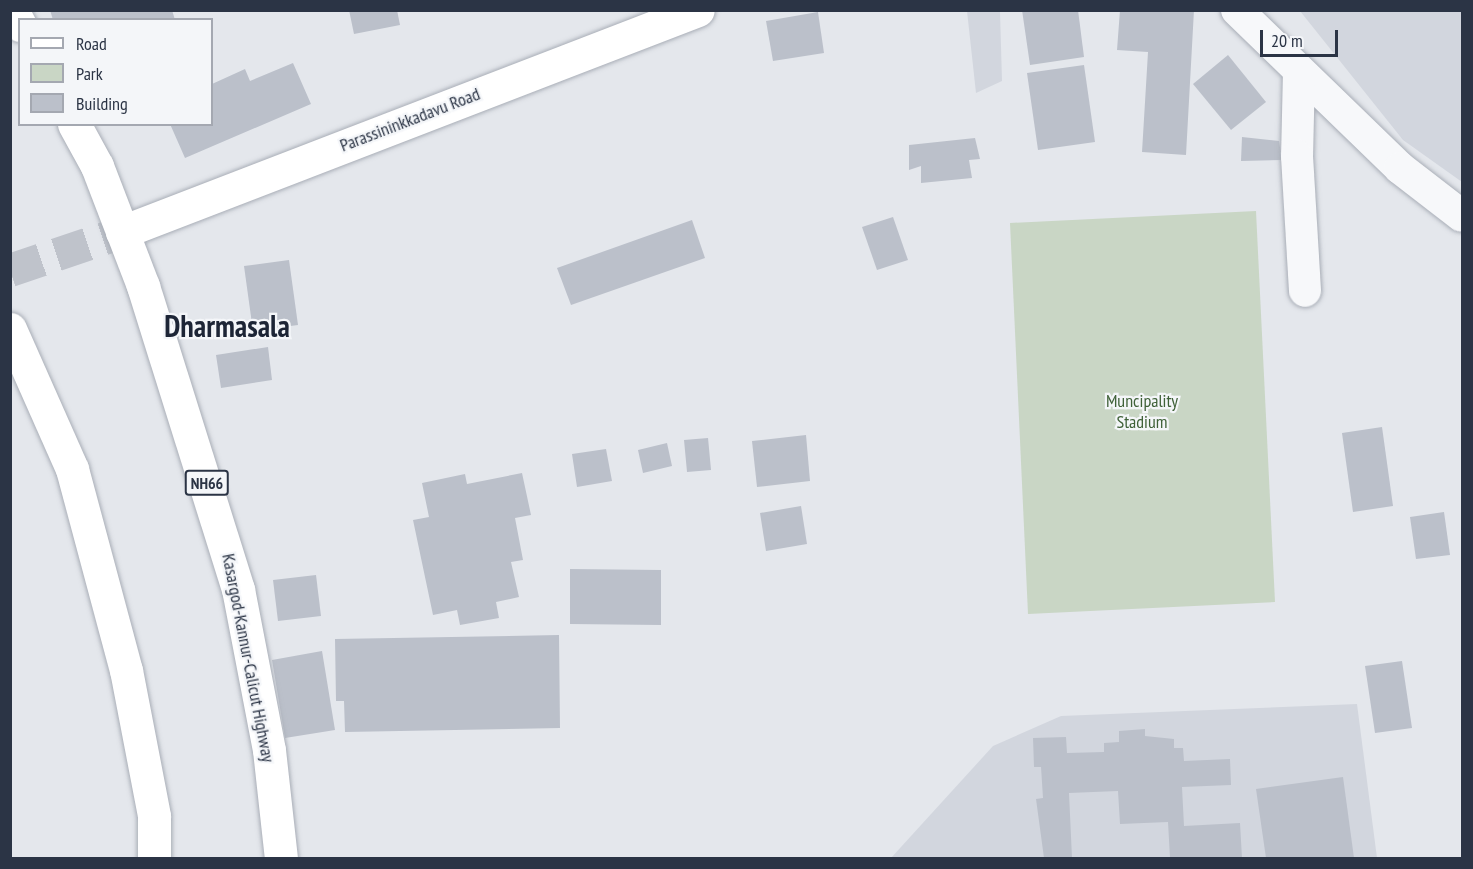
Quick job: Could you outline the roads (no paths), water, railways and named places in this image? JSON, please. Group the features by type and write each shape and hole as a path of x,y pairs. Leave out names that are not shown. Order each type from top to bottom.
{"main road":[{"name":"Parassininkkadavu Road","path":"122,232 698,10"},
{"name":"Kasargod-Kannur-Calicut Highway","path":"75,126 122,232 200,458 238,589 269,750 281,858"},
{"path":"10,329 72,469 126,670 154,816 154,858"}],"street":[{"path":"1237,10 1400,168 1462,216"},
{"path":"1299,71 1297,156 1305,291"}],"tunnel":[{"path":"10,270 122,232"}],"district":[{"name":"Dharmasala","path":"227,326"}],"park label":[{"name":"Muncipality Stadium","path":"1142,412"}]}
